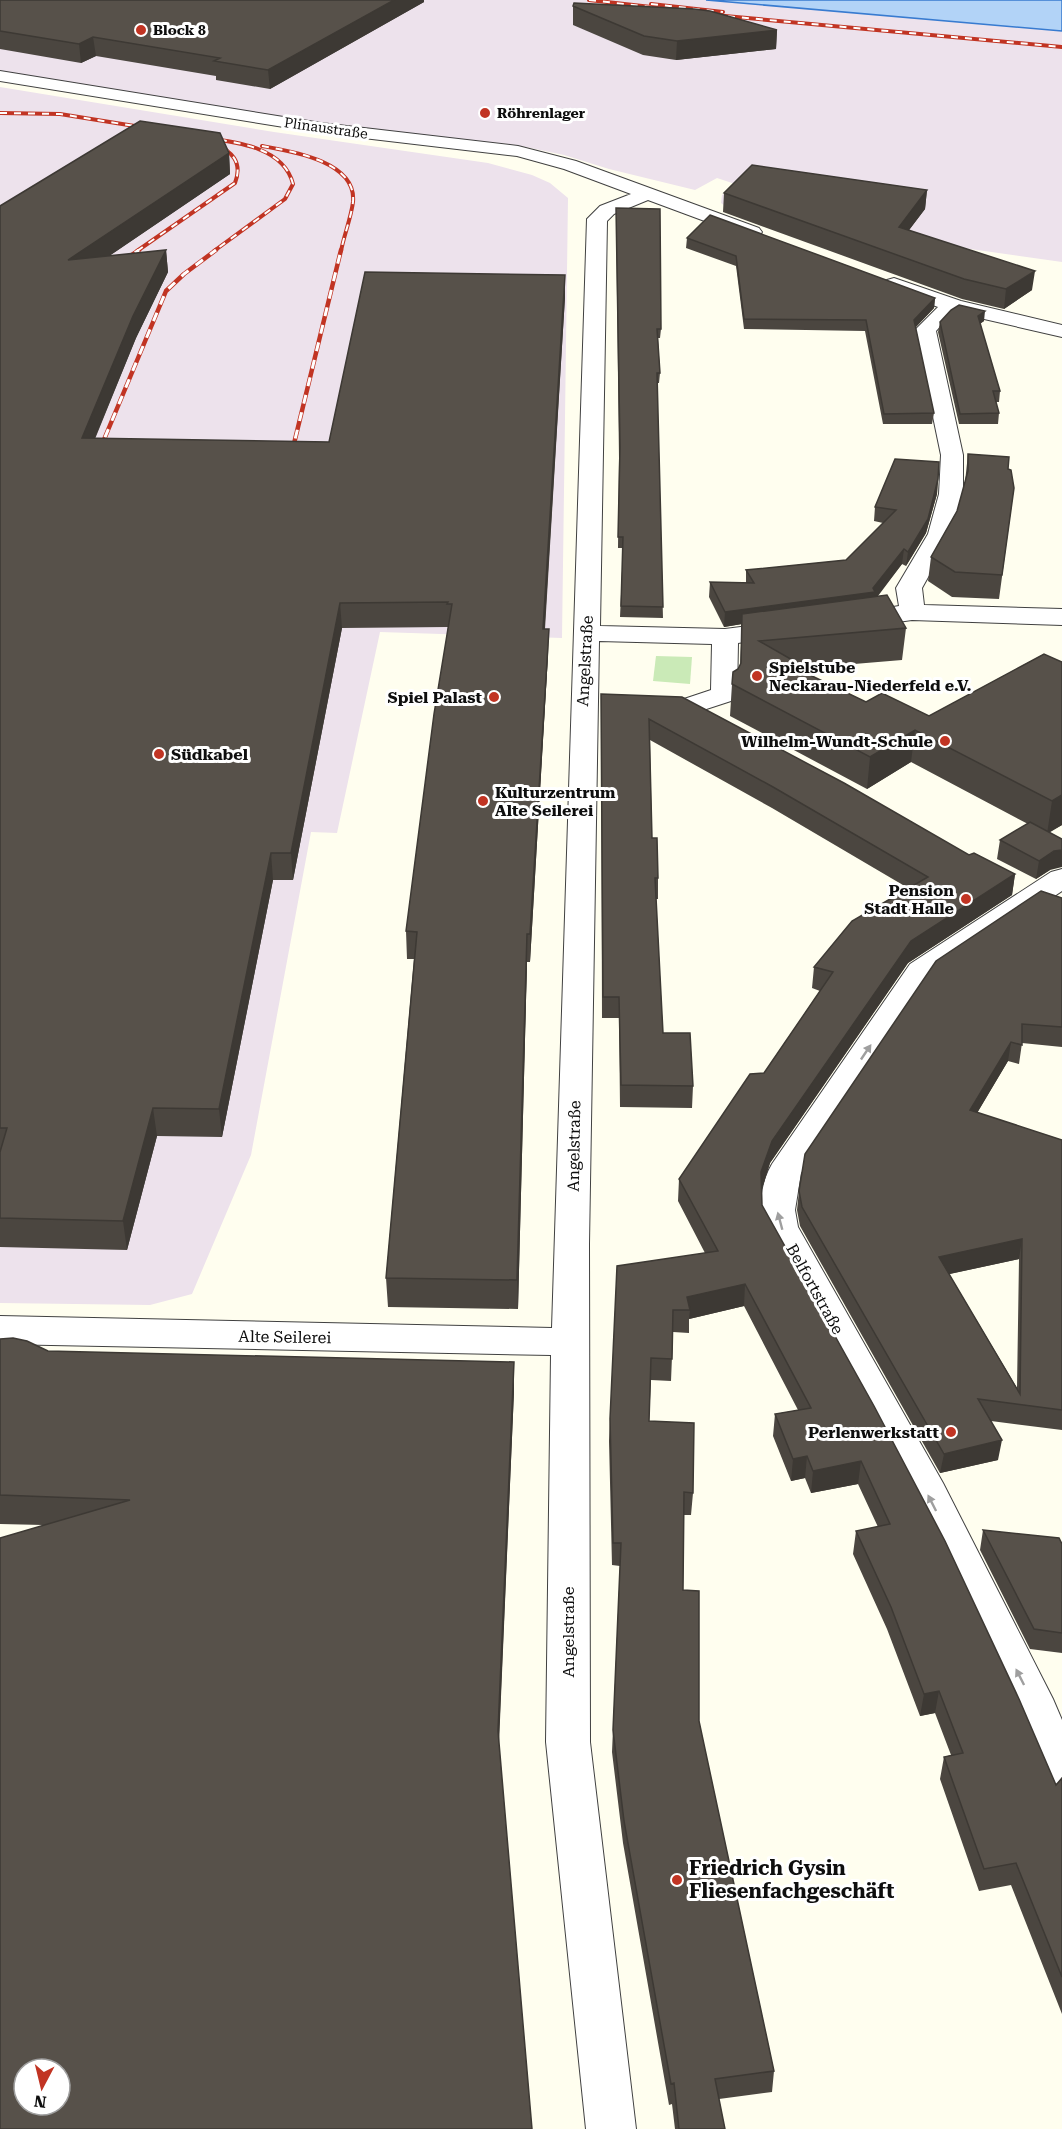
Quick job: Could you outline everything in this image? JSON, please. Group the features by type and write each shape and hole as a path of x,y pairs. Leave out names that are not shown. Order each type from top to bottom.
{"street":[{"name":"Plinaustraße","path":"0,76 321,128 518,152 570,165 767,237"},
{"name":"Angelstraße","path":"611,2129 568,1742 570,1342 595,704 587,633 597,219 616,205 647,194"},
{"path":"877,278 955,306 1062,331"},
{"path":"912,612 909,588 940,534 951,494 952,455 925,330 941,314 955,306"},
{"path":"587,633 725,637 912,612 1062,617"},
{"path":"719,723 676,706 724,694 725,637"},
{"name":"Belfortstraße","path":"1045,890 921,971 784,1172 777,1210 780,1227 1051,1718 1062,1769"},
{"name":"Alte Seilerei","path":"0,1330 570,1342"}],"shaded area":[{"path":"0,0 706,0 1062,31 1062,262 843,231 730,210 721,203 722,195 741,186 717,178 695,190 609,169 564,155 516,145 346,127 0,72"},
{"path":"0,87 274,132 488,163 532,175 550,183 568,198 562,638 380,632 337,833 311,832 251,1155 192,1294 150,1305 0,1303"}],"green space":[{"path":"656,656 692,657 690,684 653,681"}],"water":[{"path":"706,0 1062,0 1062,31"}],"building":[{"name":"Block 8","path":"0,0 394,0 268,70 214,61 220,58 93,37 79,44 0,31"},
{"path":"574,3 710,11 777,30 677,41 644,36 573,6"},
{"name":"Südkabel","path":"140,121 220,133 229,153 68,260 166,250 133,316 82,438 329,442 365,272 565,275 543,629 549,629 530,934 527,934 517,1280 386,1278 417,932 406,931 434,714 452,604 447,604 448,602 340,603 291,853 271,853 219,1109 153,1108 123,1221 0,1218 0,1152 7,1128 0,1128 0,206"},
{"path":"752,165 927,190 899,227 1035,271 1006,289 964,279 724,193"},
{"path":"616,208 660,209 661,329 657,329 660,373 657,373 663,607 621,606 623,537 618,537 620,447"},
{"path":"710,215 935,298 914,320 934,413 884,414 866,320 744,319 736,256 687,238"},
{"path":"959,305 985,311 978,316 1000,391 993,391 999,413 960,414 940,322"},
{"path":"968,454 1009,457 1008,469 1011,470 1014,488 1002,575 955,572 931,557 957,511 968,471"},
{"path":"895,459 939,462 938,479 928,519 908,552 904,549 873,588 875,592 725,612 710,582 754,583 746,570 846,560 896,510 875,507"},
{"path":"887,595 906,628 759,641 815,673 812,676 866,702 882,693 929,716 1044,654 1062,662 1062,795 1052,801 915,730 870,757 732,684 733,672 741,663 742,614"},
{"path":"601,694 682,697 844,783 969,855 974,853 1015,874 911,941 772,1141 761,1172 762,1205 874,1406 945,1541 1019,1699 1056,1785 1062,1778 1062,1977 1016,1863 984,1869 944,1757 963,1753 939,1691 924,1694 891,1607 856,1531 890,1524 861,1461 813,1471 807,1456 793,1459 775,1414 811,1408 745,1284 687,1297 690,1310 673,1310 672,1359 651,1358 649,1421 694,1423 693,1493 684,1492 683,1590 699,1591 699,1721 774,2071 715,2079 725,2129 679,2129 674,2083 671,2084 624,1821 613,1730 621,1543 613,1543 610,1419 617,1266 718,1251 679,1179 750,1074 764,1073 833,972 814,967 852,921 928,877 773,787 649,719 652,838 657,838 658,878 655,878 663,1033 690,1033 693,1086 621,1085 619,997 603,997"},
{"path":"1030,822 1062,839 1062,850 1054,851 1039,861 1000,840"},
{"path":"1041,891 1062,898 1062,1027 1022,1024 1022,1045 1011,1042 970,1110 1062,1140 1062,1410 978,1399 1002,1440 944,1454 802,1207 799,1191 805,1154 936,961","holes":["1022,1239 1020,1394 939,1257"]},
{"path":"13,1338 27,1341 48,1351 514,1362 498,1731 532,2129 0,2129 0,1538 130,1500 0,1495 0,1339"},
{"path":"983,1530 1059,1538 1062,1544 1062,1633 1034,1629"}],"railway":[{"path":"589,0 660,8"},
{"path":"651,4 723,12"},
{"path":"714,15 1062,47"},
{"path":"0,113 60,114 147,128"},
{"path":"206,138 245,145 270,155 288,172 293,184 285,199 214,251"},
{"path":"137,251 235,183 237,163 226,150 213,143"},
{"path":"262,146 319,160 344,177 351,188 353,202 341,251"},
{"path":"120,263 139,250"},
{"path":"98,454 166,291 216,250"},
{"path":"291,456 341,250"}],"place":[{"name":"Block 8","path":"141,30"},
{"name":"Röhrenlager","path":"485,113"},
{"name":"Spielstube Neckarau-Niederfeld e.V.","path":"757,676"},
{"name":"Spiel Palast","path":"494,697"},
{"name":"Wilhelm-Wundt-Schule","path":"945,741"},
{"name":"Südkabel","path":"159,754"},
{"name":"Kulturzentrum Alte Seilerei","path":"483,801"},
{"name":"Pension Stadt Halle","path":"966,899"},
{"name":"Perlenwerkstatt","path":"951,1432"},
{"name":"Friedrich Gysin Fliesenfachgeschäft","path":"677,1880"}]}
